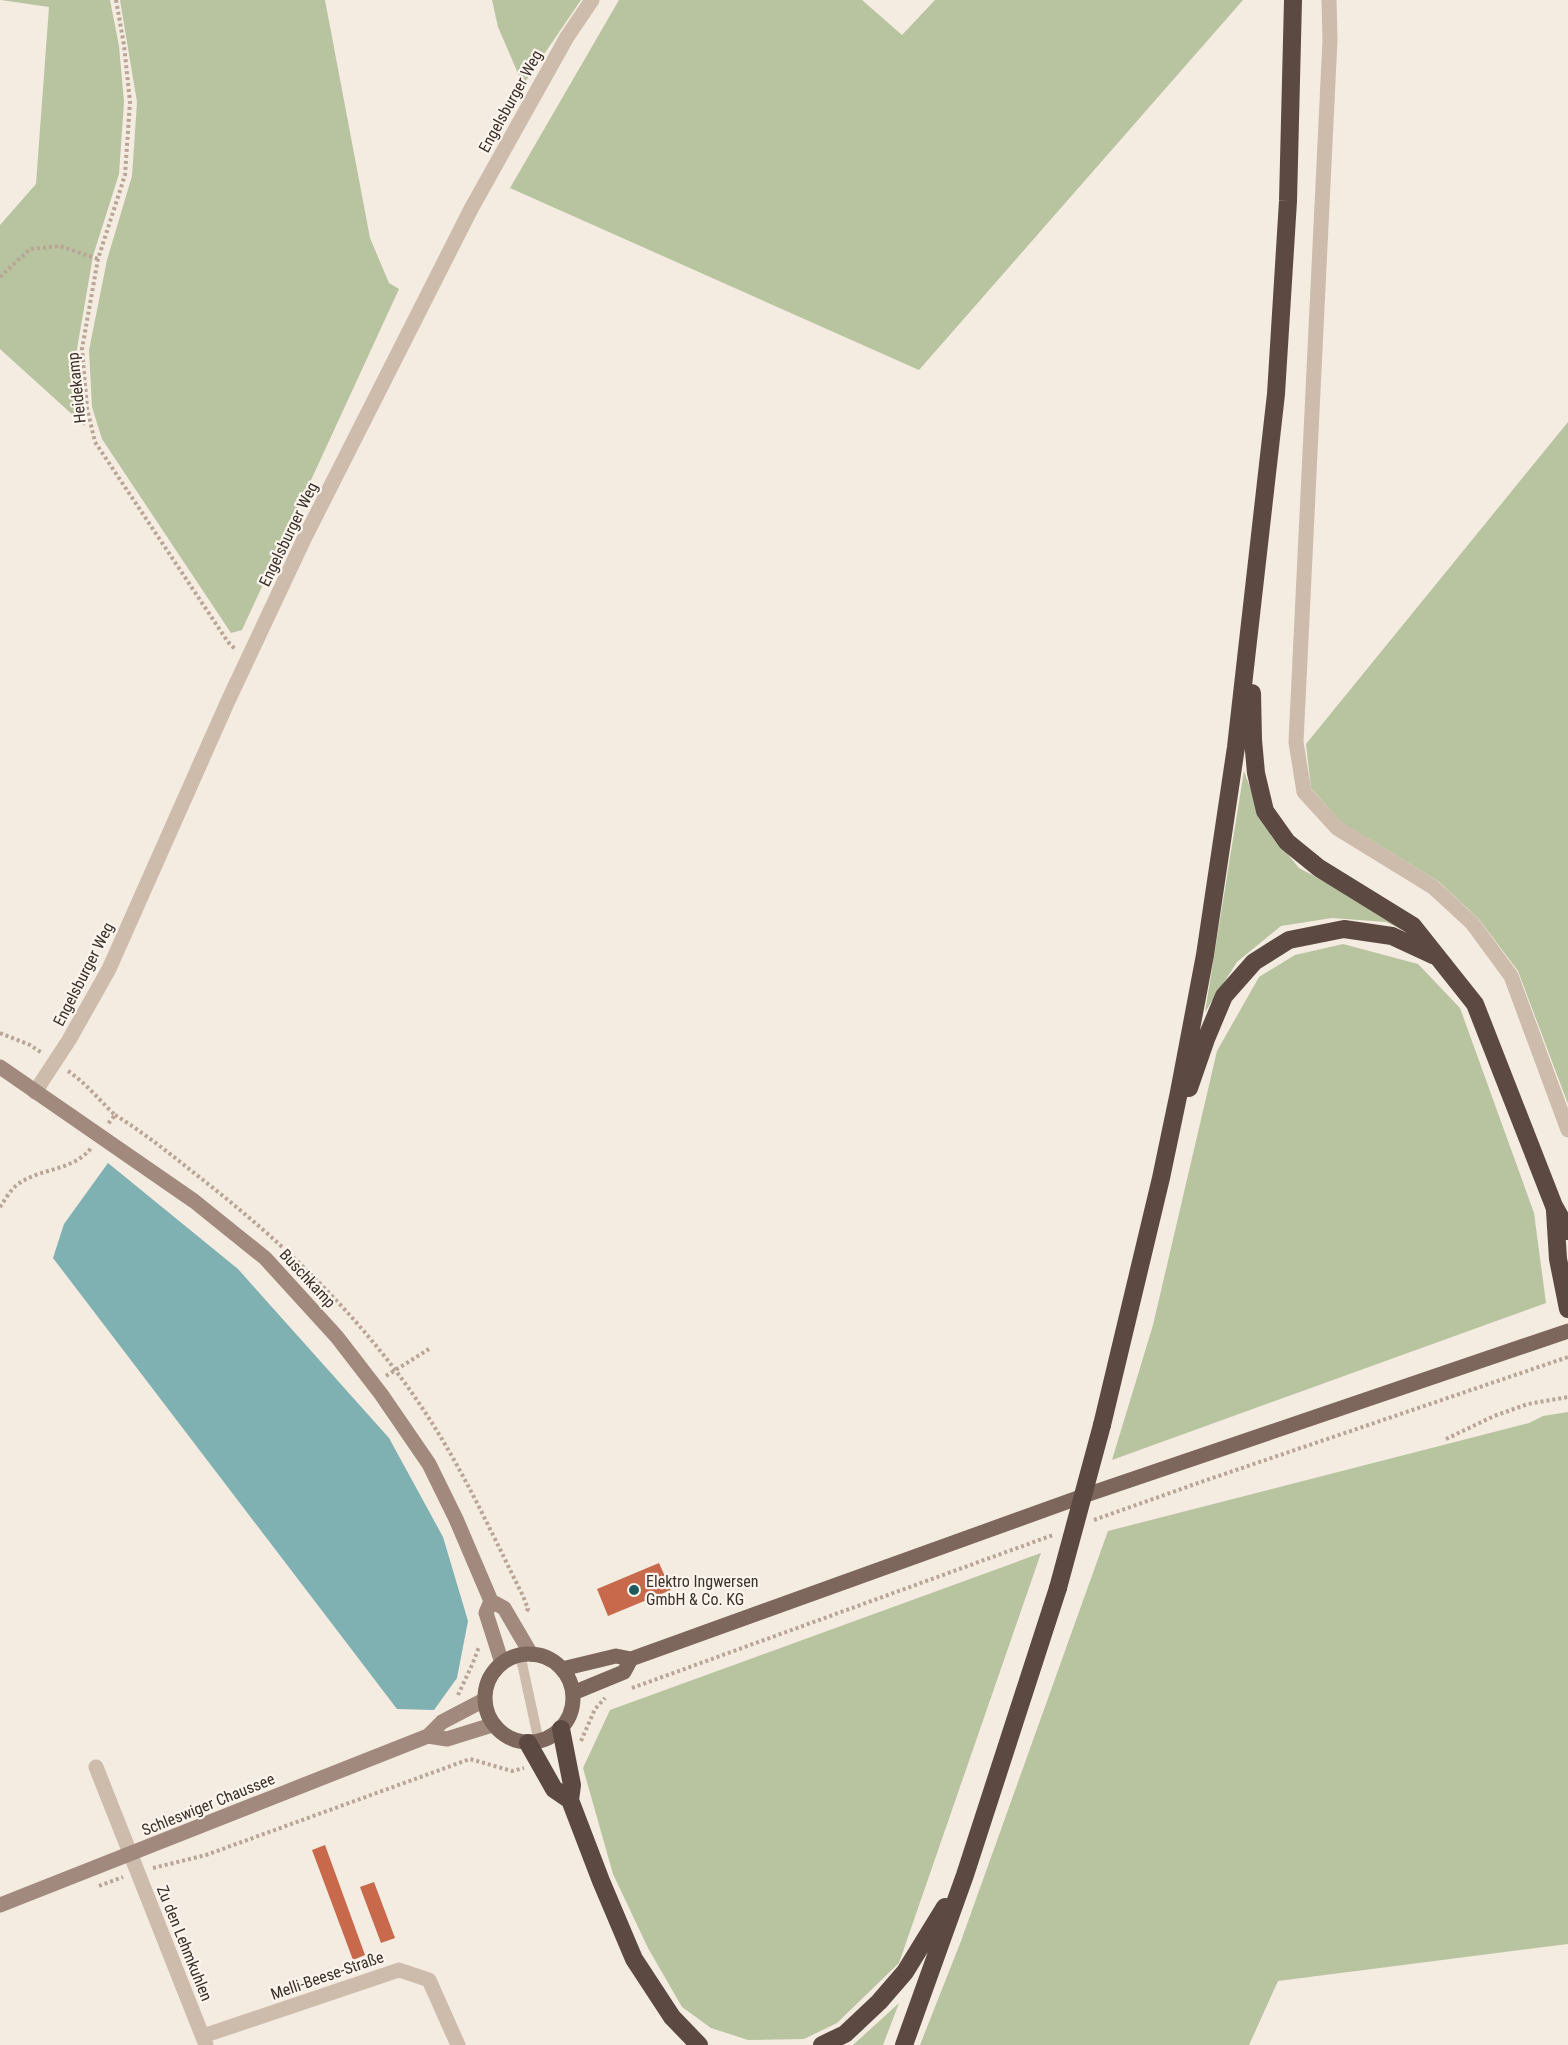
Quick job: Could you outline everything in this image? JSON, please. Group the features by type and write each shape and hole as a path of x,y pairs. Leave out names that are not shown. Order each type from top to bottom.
{"highway":[{"path":"904,2045 965,1875 1058,1587 1102,1425 1168,1146 1205,956 1236,747 1276,394 1288,201 1293,0"},
{"path":"1250,634 1253,740 1256,773 1265,810 1287,842 1319,868 1413,926 1475,1004 1554,1206 1568,1231"},
{"path":"1168,1146 1206,1039 1224,996 1254,962 1290,940 1344,929 1392,936 1438,957"},
{"path":"1554,1206 1558,1259 1568,1309"},
{"path":"561,1729 572,1785 570,1800 634,1959 672,2017 699,2045"},
{"path":"533,1743 539,1764 554,1789 570,1800"},
{"path":"822,2045 845,2034 879,2002 905,1972 965,1875"}],"main road":[{"path":"562,1669 616,1656 631,1659 1086,1495 1568,1331"},
{"path":"526,1654 540,1655 552,1660 570,1680 573,1693 573,1706 569,1718 561,1729 551,1737 533,1743 515,1741 502,1735 492,1725 486,1713 484,1700 486,1686 492,1673 502,1663 526,1654"},
{"path":"573,1693 624,1672 631,1659"}],"street":[{"name":"Engelsburger Weg","path":"35,1092 75,1030 109,969 305,537 471,209 567,37 592,0"},
{"path":"1329,0 1330,40 1296,742 1304,792 1337,828 1433,887 1472,923 1511,976 1568,1130"},
{"name":"Buschkamp","path":"0,1067 194,1201 265,1258 337,1337 374,1385 429,1464 456,1519 490,1601 504,1608 526,1654"},
{"name":"Buschkamp","path":"490,1601 486,1613 502,1663"},
{"name":"Schleswiger Chaussee","path":"0,1905 428,1736 442,1722 484,1700"},
{"name":"Schleswiger Chaussee","path":"428,1736 447,1738 492,1725"},
{"name":"Zu den Lehmkuhlen","path":"96,1767 205,2040"},
{"name":"Melli-Beese-Straße","path":"205,2040 399,1970 429,1980 458,2045"}],"lane":[{"path":"526,1654 533,1743"}],"path":[{"name":"Heidekamp","path":"116,0 124,45 130,102 125,175 98,258 82,349 87,408 95,442 228,642 234,649 249,658"},
{"path":"0,277 30,249 60,246 98,258"},
{"path":"0,1032 30,1045 55,1061"},
{"path":"374,1385 429,1349"},
{"path":"1084,1524 1568,1357"},
{"path":"1446,1439 1494,1416 1528,1404 1568,1397"},
{"path":"629,1689 1062,1532"},
{"path":"566,1752 580,1743 594,1709 607,1697"},
{"path":"95,1888 138,1871 206,1855 470,1759 512,1771 539,1764"}],"green space":[{"path":"1,0 110,0 119,46 124,102 119,174 93,256 77,349 85,426 0,349 0,225 36,184 49,7"},
{"path":"120,0 325,0 370,238 389,283 399,289 242,630 231,633 102,439 92,407 89,350 107,260 132,176 137,102"},
{"path":"492,0 581,0 523,85 498,27"},
{"path":"619,0 862,0 902,35 935,0 1243,0 919,370 510,188"},
{"path":"1568,422 1568,1104 1518,971 1478,918 1438,881 1341,822 1311,788 1306,744"},
{"path":"1244,771 1264,825 1299,868 1374,908 1405,931 1386,922 1332,918 1281,926 1237,962 1205,1012"},
{"path":"1343,944 1418,964 1460,1008 1534,1213 1546,1303 1112,1460 1153,1325 1217,1051 1259,977 1295,955"},
{"path":"1568,1412 1568,1944 1278,1981 1249,2045 920,2045 961,1941 1108,1531 1529,1423 1543,1416"},
{"path":"1041,1553 899,1963 837,2023 804,2039 748,2040 711,2028 682,2007 648,1948 613,1874 583,1768 610,1710"},
{"path":"899,2003 883,2045 853,2045"}],"water":[{"path":"108,1163 238,1269 389,1438 443,1537 468,1621 457,1678 434,1710 397,1709 53,1258 64,1224"}],"building":[{"name":"Elektro Ingwersen GmbH & Co. KG","path":"659,1563 671,1590 608,1616 597,1589"},
{"path":"325,1845 365,1955 353,1960 312,1850"},
{"path":"374,1882 395,1938 381,1943 360,1887"}],"place":[{"name":"Elektro Ingwersen GmbH & Co. KG","path":"634,1590"}]}
